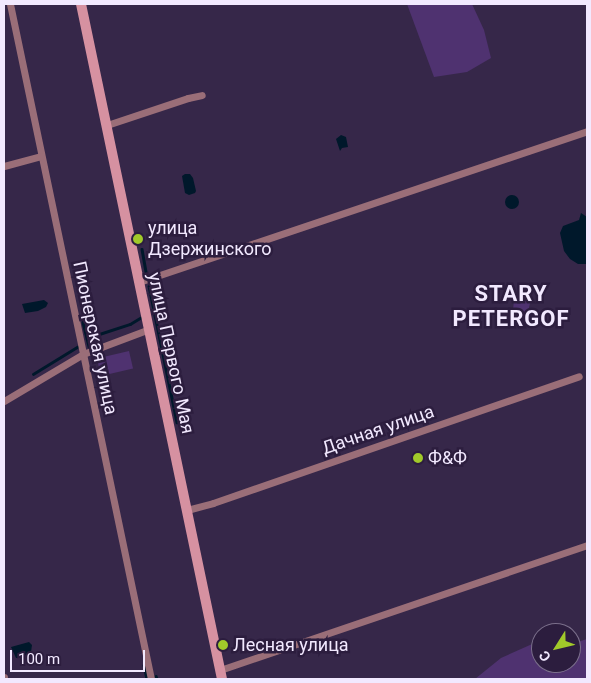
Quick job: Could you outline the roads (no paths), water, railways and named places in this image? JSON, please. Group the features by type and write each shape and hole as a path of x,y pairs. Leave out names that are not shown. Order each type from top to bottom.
{"street":[{"name":"Пионерская улица","path":"10,4 152,679"},
{"name":"улица Первого Мая","path":"81,4 221,675"},
{"path":"107,125 202,95"},
{"path":"139,282 587,131"},
{"path":"4,166 42,156"},
{"path":"4,401 84,354 149,330"},
{"name":"Дачная улица","path":"186,510 213,503 579,376"},
{"path":"221,675 587,545"}],"water":[{"path":"341,135 346,137 348,147 342,148 340,151 336,139"},
{"path":"190,174 193,178 195,193 189,195 185,193 182,176"},
{"path":"512,195 517,197 519,202 517,207 512,209 507,207 505,202 507,197"},
{"path":"581,213 587,217 587,264 578,264 570,259 564,251 560,233 563,226 579,220"},
{"path":"44,300 48,303 46,307 38,311 25,313 22,304"},
{"path":"29,642 32,645 31,652 21,658 16,658 11,647"}],"waterway":[{"path":"142,249 146,272"},
{"path":"149,286 177,422"},
{"path":"87,338 130,324 140,318"},
{"path":"83,322 89,346"},
{"path":"33,374 77,347"},
{"path":"144,665 147,679"}],"place":[{"name":"улица Дзержинского","path":"138,239"},
{"name":"Ф&Ф","path":"418,458"},
{"name":"Лесная улица","path":"223,645"}],"district":[{"name":"STARY PETERGOF","path":"511,306"}]}
